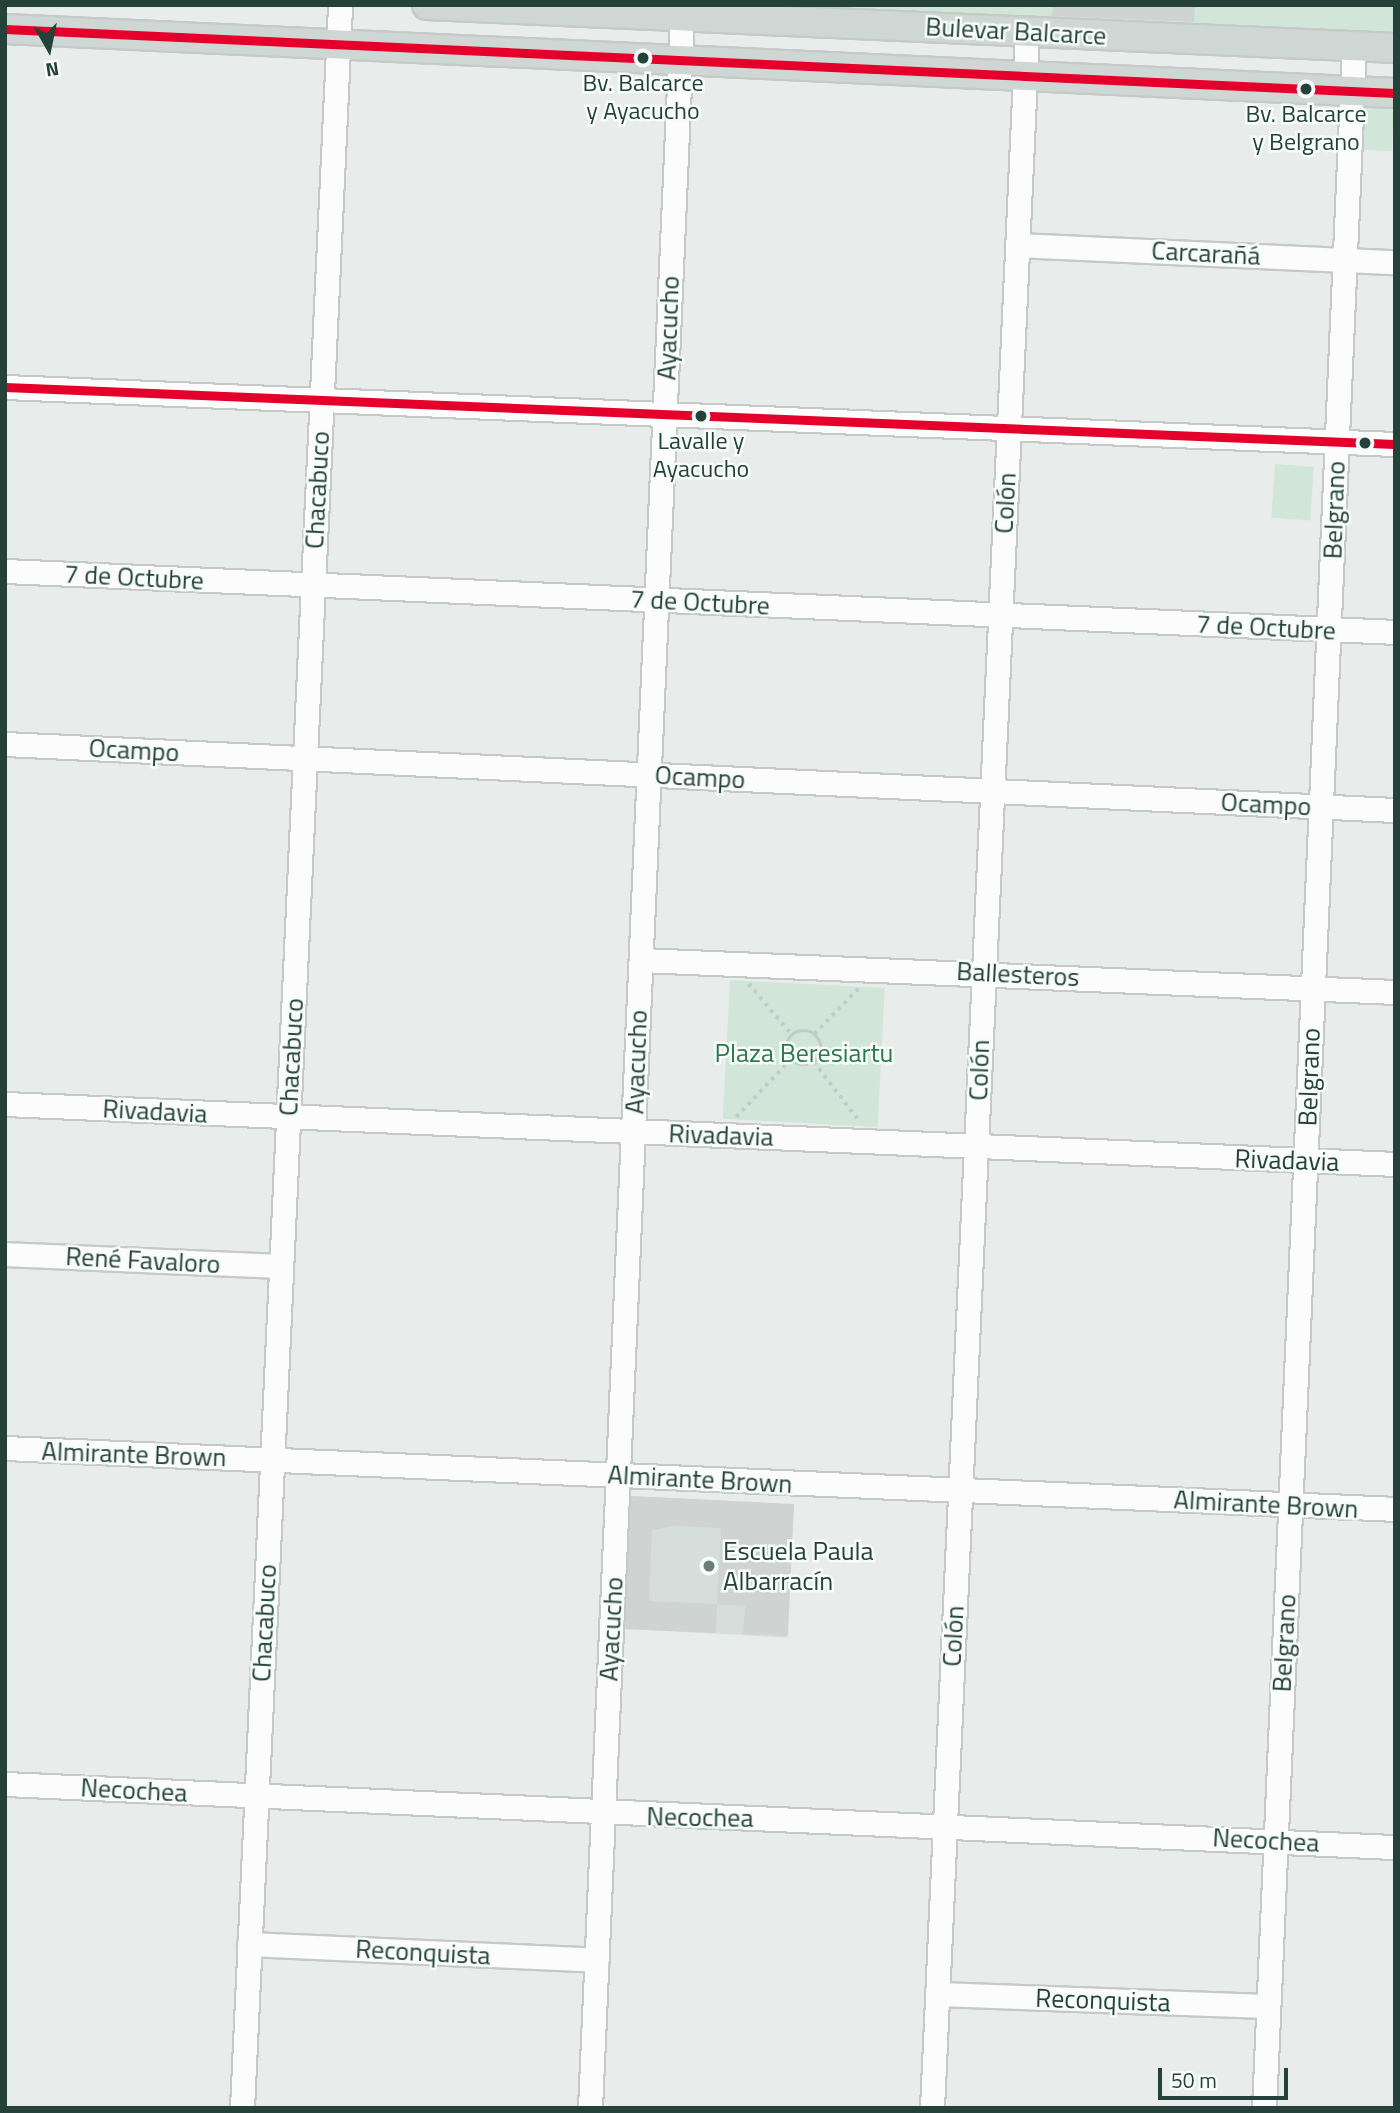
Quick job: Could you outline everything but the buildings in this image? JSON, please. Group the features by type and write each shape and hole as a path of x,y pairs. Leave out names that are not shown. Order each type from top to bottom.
{"main road":[{"name":"Bulevar Balcarce","path":"427,5 1395,48"},
{"name":"Bulevar Balcarce","path":"5,29 1395,93"}],"street":[{"name":"Chacabuco","path":"242,2108 340,5"},
{"name":"Ayacucho","path":"590,2108 682,16"},
{"name":"Colón","path":"932,2108 1027,32"},
{"name":"Belgrano","path":"1264,2108 1354,46"},
{"name":"Carcarañá","path":"1017,245 1395,262"},
{"path":"5,387 1395,444"},
{"name":"7 de Octubre","path":"5,571 1395,632"},
{"name":"Ocampo","path":"5,744 1395,810"},
{"name":"Ballesteros","path":"640,960 879,967 1395,992"},
{"name":"Rivadavia","path":"5,1104 1395,1164"},
{"name":"René Favaloro","path":"5,1254 281,1266"},
{"name":"Almirante Brown","path":"5,1448 1395,1510"},
{"name":"Necochea","path":"5,1784 603,1815 945,1823 1395,1847"},
{"name":"Reconquista","path":"249,1944 597,1960"},
{"name":"Reconquista","path":"937,1994 1268,2006"}],"path":[{"path":"720,1134 791,1059 793,1036 731,962"},
{"path":"793,1036 814,1034 879,967"},
{"path":"814,1034 821,1049 814,1062"},
{"path":"791,1059 814,1062 874,1141"}],"shaded area":[{"name":"Escuela Paula Albarracín","path":"629,1496 794,1505 787,1637 622,1629"}],"green space":[{"path":"427,5 1395,5 1395,48"},
{"path":"1352,91 1395,93 1392,151 1349,149"},
{"path":"1275,464 1314,467 1310,521 1271,518"},
{"name":"Plaza Beresiartu","path":"730,980 885,988 878,1127 723,1119"}],"transit line":[{"path":"5,29 1395,93"},
{"path":"5,387 1395,444"}],"place":[{"name":"Bv. Balcarce y Ayacucho","path":"643,58"},
{"name":"Bv. Balcarce y Belgrano","path":"1306,89"},
{"name":"Lavalle y Ayacucho","path":"701,416"},
{"name":"Escuela Paula Albarracín","path":"709,1566"}]}
